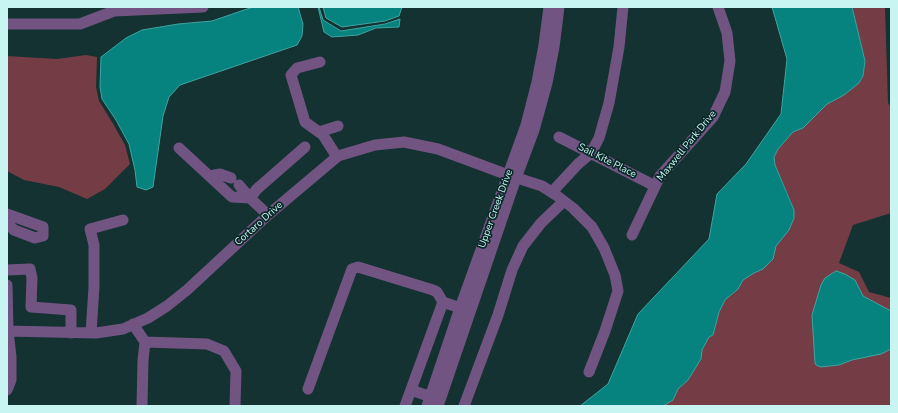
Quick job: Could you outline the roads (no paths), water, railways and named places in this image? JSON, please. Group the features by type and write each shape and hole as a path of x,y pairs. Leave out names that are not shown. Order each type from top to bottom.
{"street":[{"path":"7,24 80,24 114,11 202,7"},
{"name":"Upper Creek Drive","path":"434,402 512,177 537,82 549,7"},
{"name":"Upper Creek Drive","path":"434,402 460,308 512,177 534,130 547,83 554,48 559,7"},
{"path":"552,192 578,164 591,153 599,138 609,103 619,47 623,7"},
{"name":"Maxwell Park Drive","path":"632,235 660,176 713,117 725,92 730,61 727,33 718,7"},
{"path":"320,62 297,68 291,75 304,122 323,135 337,157"},
{"path":"319,132 338,126"},
{"name":"Sail Kite Place","path":"559,137 655,186"},
{"name":"Cortaro Drive","path":"8,331 92,333 123,329 148,318 167,306 187,290 268,215 337,157 375,145 404,142 438,149 512,177 542,186 564,201 592,227 604,248 615,275 618,291 605,331 589,372"},
{"path":"179,148 232,197 250,198"},
{"path":"250,198 256,189 305,148"},
{"path":"210,176 220,174 235,181 268,215"},
{"path":"464,406 498,315 512,270 523,246 541,223 564,201"},
{"path":"7,214 43,227 43,236 35,238 14,230 7,223"},
{"path":"92,333 94,245 90,229 123,220"},
{"path":"308,389 352,269 358,267 366,269 433,290 437,292 443,302 460,308"},
{"path":"7,270 30,269 32,278 31,307 71,310 71,333"},
{"path":"7,285 8,331 11,357 11,380 7,390"},
{"path":"404,406 443,302"},
{"path":"133,324 145,342 142,406"},
{"path":"145,342 207,344 224,352 236,371 235,406"},
{"path":"411,390 434,402"}],"water":[{"path":"253,7 298,7 303,24 302,36 297,45 180,85 169,97 163,116 153,187 146,190 137,187 129,144 116,120 102,99 100,87 101,57 126,38 142,30 178,24 212,21"},
{"path":"318,7 323,20 341,31 385,24 400,19 399,27 376,28 358,35 332,37 324,32"},
{"path":"323,7 402,7 399,16 385,21 342,27 326,18"},
{"path":"772,7 852,7 865,61 863,76 859,83 844,95 827,104 803,128 793,132 778,149 774,157 775,165 794,210 794,218 789,230 776,246 773,259 763,269 743,280 738,289 725,300 719,312 713,335 709,337 702,350 701,359 688,380 678,389 673,400 663,406 580,406 608,384 638,314 709,239 717,194 746,164 781,114 787,59"},
{"path":"836,271 855,280 863,296 891,311 891,349 881,354 852,360 839,365 821,367 815,363 812,315 821,285 825,278"}]}
